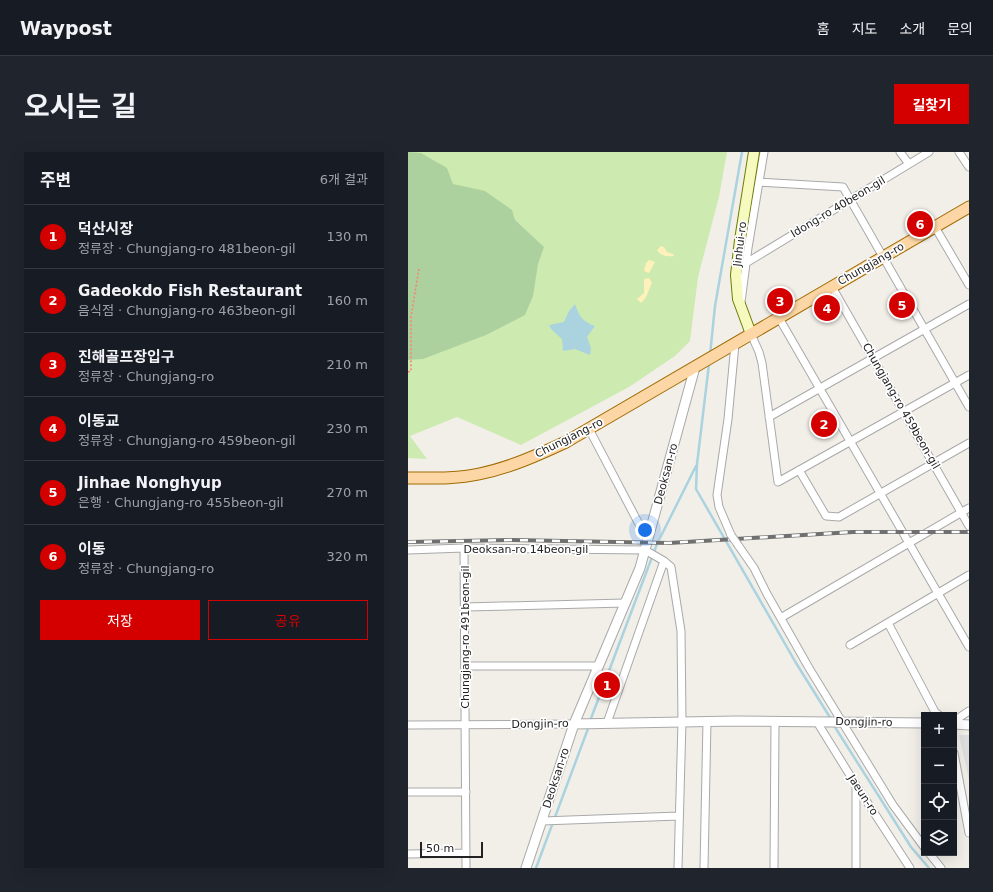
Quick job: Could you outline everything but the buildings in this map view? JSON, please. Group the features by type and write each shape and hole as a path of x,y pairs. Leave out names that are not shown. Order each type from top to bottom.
{"main road":[{"name":"Jinhui-ro","path":"751,334 740,310 736,275 754,152"},
{"name":"Chungjang-ro","path":"408,478 456,477 481,474 533,457 566,442 969,207"}],"street":[{"path":"740,310 746,262 764,152"},
{"path":"900,152 909,164"},
{"name":"Idong-ro 40beon-gil","path":"746,262 929,152"},
{"path":"959,152 969,167"},
{"path":"759,182 843,187 969,407"},
{"path":"935,227 969,285"},
{"name":"Chungjang-ro 459beon-gil","path":"832,287 969,526"},
{"path":"769,417 969,304"},
{"path":"779,318 969,647"},
{"path":"751,334 762,363 778,482 969,374"},
{"path":"734,345 728,419 717,495 719,507 731,535 754,568 783,625 808,668 893,805 921,843"},
{"name":"Deoksan-ro","path":"526,868 574,724 640,568 695,368"},
{"path":"589,429 640,526 651,527"},
{"path":"799,470 826,516 839,517 969,443"},
{"path":"784,616 969,508"},
{"name":"Deoksan-ro 14beon-gil","path":"408,550 464,548 645,550"},
{"name":"Chungjang-ro 491beon-gil","path":"464,548 466,868"},
{"path":"645,550 671,567 681,631 682,721 678,868"},
{"path":"607,723 664,561"},
{"path":"850,645 969,575"},
{"path":"464,607 625,603"},
{"path":"888,623 936,712"},
{"path":"465,666 598,666"},
{"path":"957,719 969,711"},
{"name":"Dongjin-ro","path":"408,725 574,724 672,721 842,721 921,723"},
{"path":"704,868 707,721"},
{"path":"774,868 776,721"},
{"name":"Jaeun-ro","path":"817,722 910,868"},
{"path":"957,724 969,725"},
{"path":"957,769 969,832"},
{"path":"856,785 856,868"},
{"path":"408,792 466,792"},
{"path":"542,821 680,816"},
{"path":"408,854 466,853"},
{"path":"931,856 941,868"}],"path":[{"path":"408,372 411,371 410,317 419,268"}],"shaded area":[{"path":"959,735 969,735 969,780"}],"green space":[{"path":"408,152 727,152 719,197 698,277 690,341 675,356 629,387 521,445 457,417 410,436 427,459 408,458"},
{"path":"408,152 421,153 447,168 453,184 485,191 512,210 515,220 544,247 538,264 533,296 525,315 486,335 423,359 408,360"}],"sand":[{"path":"661,246 674,256 660,254 657,250"},
{"path":"649,260 655,262 649,273 644,271 646,263"},
{"path":"649,278 652,283 647,296 641,303 637,299 644,293 644,279"}],"water":[{"path":"575,304 582,318 587,323 595,326 587,337 591,348 590,355 575,349 563,351 562,339 551,329 549,325 564,322 569,311"}],"waterway":[{"path":"710,355 715,306 742,152"},
{"path":"709,364 697,464 696,489 796,663 831,719"},
{"path":"590,721 657,544 696,466"},
{"path":"833,724 911,847 929,868"},
{"path":"536,868 589,726"}],"railway":[{"path":"408,542 512,540 669,543 853,532 969,532"}],"place":[{"name":"이동","path":"920,224"},
{"name":"진해골프장입구","path":"780,301"},
{"name":"Jinhae Nonghyup","path":"902,305"},
{"name":"이동교","path":"827,308"},
{"name":"Gadeokdo Fish Restaurant","path":"824,424"},
{"name":"덕산시장","path":"607,685"}]}
